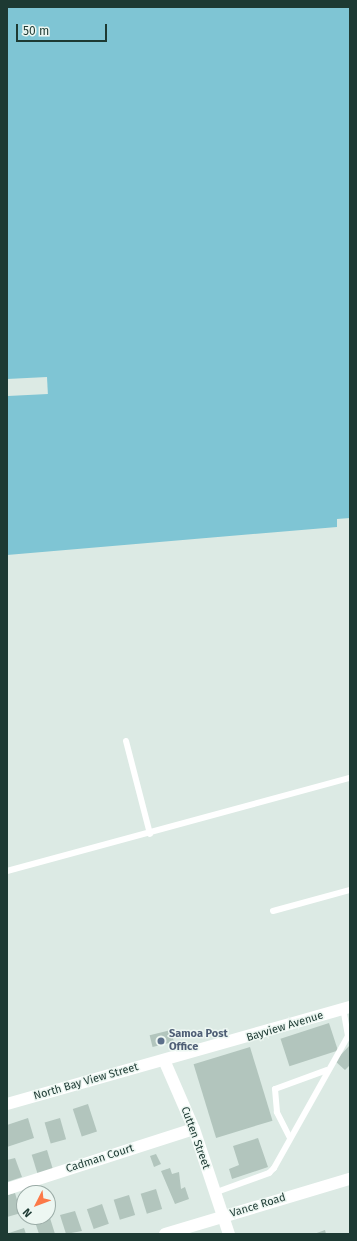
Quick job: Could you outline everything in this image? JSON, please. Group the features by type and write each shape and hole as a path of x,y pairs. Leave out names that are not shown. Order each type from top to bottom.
{"street":[{"name":"Bayview Avenue","path":"164,1060 220,1046 347,1008"},
{"name":"North Bay View Street","path":"7,1104 164,1060"},
{"name":"Cutten Street","path":"164,1060 194,1129 214,1193 230,1234"},
{"name":"Cadman Court","path":"7,1189 194,1129"},
{"name":"Vance Road","path":"166,1234 350,1179"}],"lane":[{"path":"126,741 150,834"},
{"path":"7,871 150,834 350,778"},
{"path":"273,911 350,890"},
{"path":"214,1193 269,1173 327,1070 348,1036 347,1008"},
{"path":"290,1138 277,1112 275,1089 327,1070"}],"water":[{"path":"7,7 350,7 350,518 337,519 337,527 7,555"}],"pier":[{"path":"47,377 48,394 8,396 7,379"}],"building":[{"path":"329,1023 338,1051 289,1066 280,1039"},
{"path":"171,1030 174,1042 153,1047 150,1035"},
{"path":"350,1045 350,1065 345,1070 335,1061"},
{"path":"250,1047 273,1121 216,1138 194,1064"},
{"path":"88,1104 97,1132 82,1137 73,1109"},
{"path":"28,1118 34,1138 7,1147 7,1125"},
{"path":"60,1118 66,1139 51,1144 45,1122"},
{"path":"258,1138 268,1167 232,1179 229,1169 239,1165 233,1146"},
{"path":"47,1150 53,1170 38,1175 32,1155"},
{"path":"156,1154 161,1164 154,1167 150,1156"},
{"path":"15,1158 22,1177 7,1182 7,1160"},
{"path":"170,1168 172,1174 179,1172 181,1189 185,1187 189,1199 175,1204 161,1171"},
{"path":"156,1189 162,1209 147,1214 141,1194"},
{"path":"15,1193 16,1214 7,1217 7,1195"},
{"path":"129,1195 135,1215 120,1220 114,1200"},
{"path":"102,1204 109,1224 94,1229 87,1209"},
{"path":"75,1211 82,1231 66,1234 60,1215"},
{"path":"36,1225 52,1225 55,1234 39,1234"},
{"path":"24,1228 26,1234 9,1234 9,1233"},
{"path":"325,1230 326,1234 314,1234"}],"place":[{"name":"Samoa Post Office","path":"161,1041"}]}
